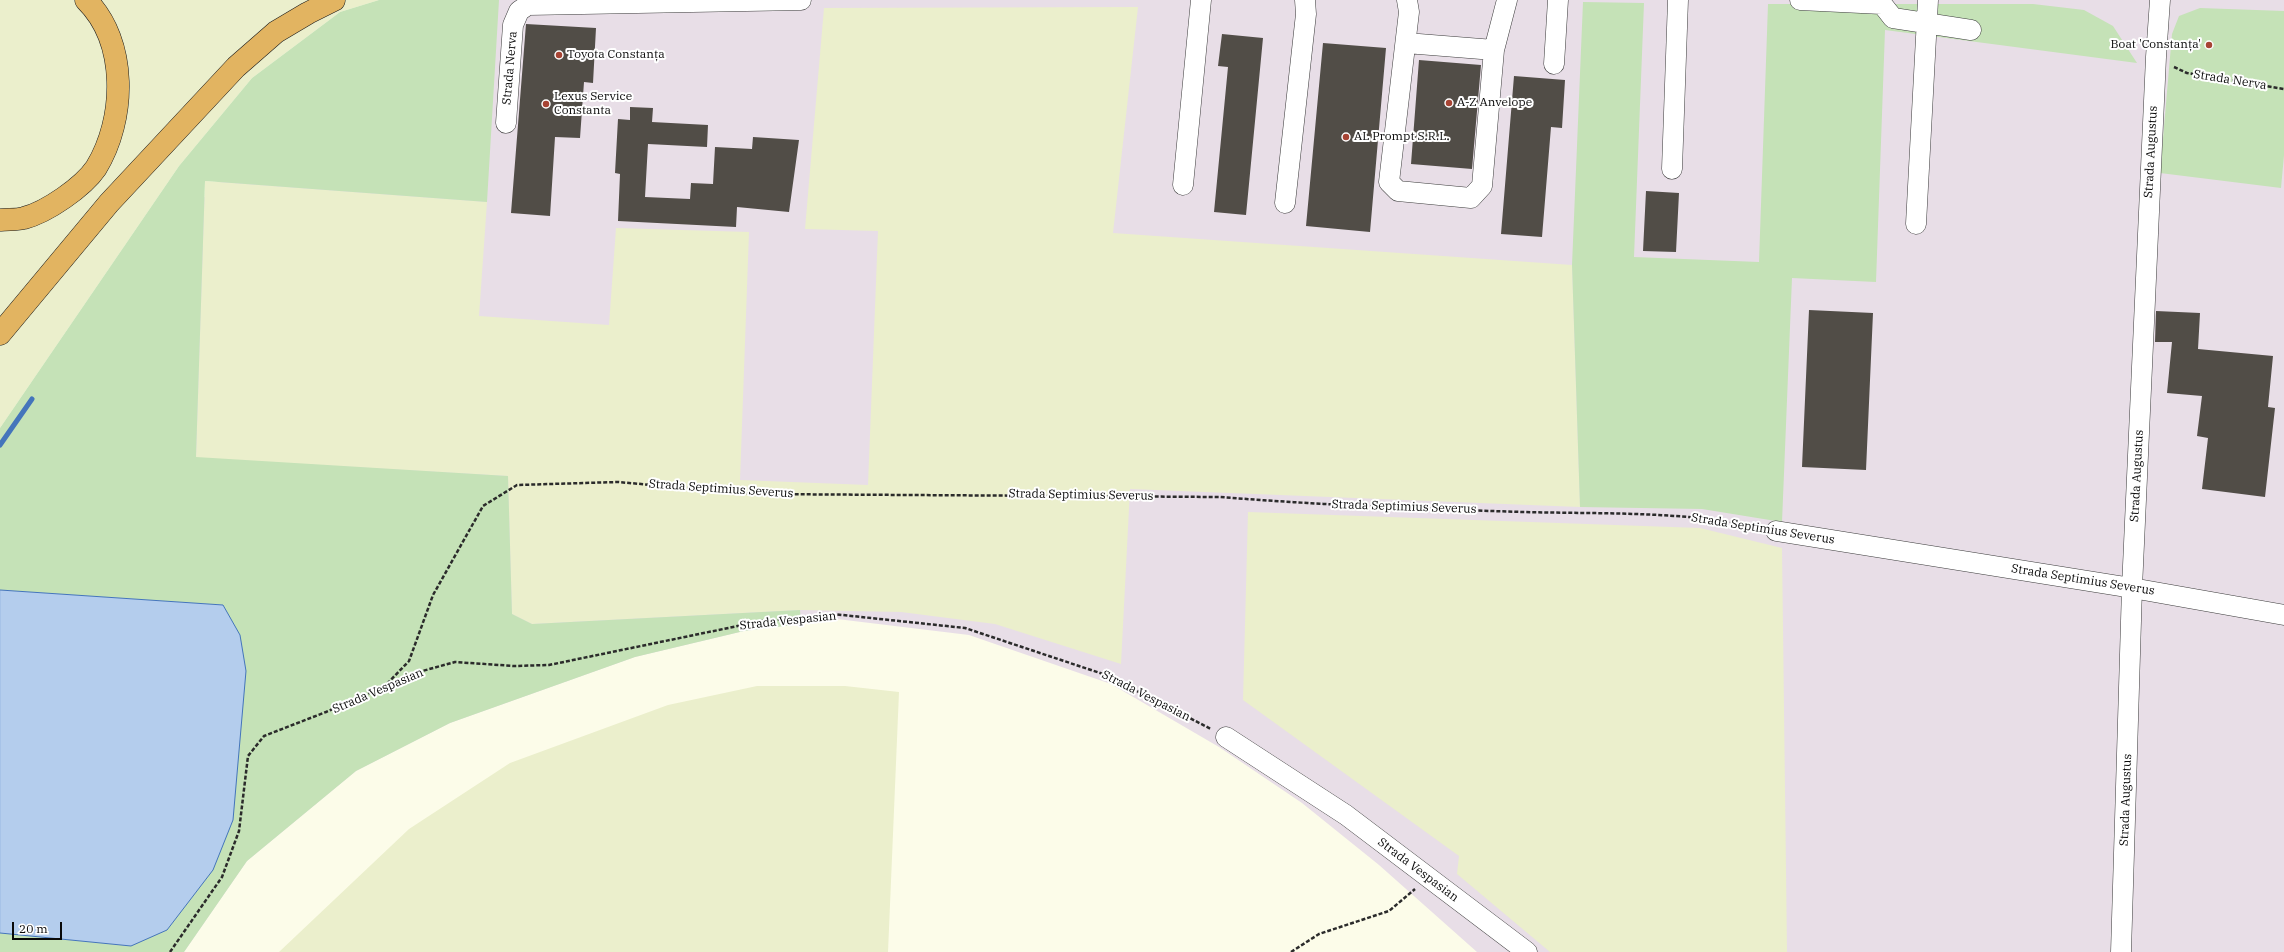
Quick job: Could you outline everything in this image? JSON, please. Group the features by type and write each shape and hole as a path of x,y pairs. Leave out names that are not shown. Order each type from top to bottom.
{"highway":[{"path":"0,220 24,218 66,197 95,168 109,137 118,103 118,68 109,32 86,0"},
{"path":"0,334 109,203 236,67 276,32 308,12 334,0"}],"lane":[{"name":"Strada Nerva","path":"506,123 513,25 518,11 528,5 801,0"},
{"path":"1183,185 1201,0"},
{"path":"1285,203 1306,14 1305,0"},
{"path":"1407,0 1409,12 1390,182 1398,191 1471,198 1482,186 1494,50 1507,0"},
{"path":"1554,64 1558,0"},
{"path":"1672,169 1678,0"},
{"path":"1800,0 1882,4 1893,18 1971,30"},
{"path":"1916,224 1928,0"},
{"name":"Strada Augustus","path":"2122,952 2132,588 2156,57 2160,0"},
{"path":"1406,43 1494,50"},
{"name":"Strada Septimius Severus","path":"1776,531 2132,588 2284,615"},
{"name":"Strada Vespasian","path":"1226,737 1346,815 1527,952"}],"path":[{"name":"Strada Nerva","path":"2156,57 2187,73 2284,89"},
{"name":"Strada Septimius Severus","path":"383,688 409,661 433,595 483,506 517,485 618,482 754,494 1220,497 1282,502 1435,509 1673,515 1727,521 1776,531"},
{"name":"Strada Vespasian","path":"170,952 222,877 239,831 248,756 264,736 383,688 415,673 455,662 514,666 549,665 762,621 833,614 965,628 1106,675 1226,737"},
{"path":"1291,952 1319,934 1389,911 1428,878"}],"shaded area":[{"path":"379,0 2284,0 2284,952 1477,952 1379,865 1302,803 1219,747 1111,684 969,635 837,619 744,631 635,657 450,723 356,771 247,861 184,952 0,952 0,428"}],"green space":[{"path":"0,0 379,0 340,12 252,78 179,166 0,428"},
{"path":"379,0 499,0 487,202 205,181 196,457 508,476 512,614 532,624 800,610 801,624 744,631 635,657 450,723 356,771 247,861 184,952 0,952 0,933 131,946 223,605 0,590 0,428 179,166 252,78 340,12"},
{"path":"1583,2 1644,3 1634,257 1759,262 1768,4 2033,4 2084,10 2113,26 2137,63 1885,30 1876,282 1792,278 1782,522 1702,509 1580,507 1572,265"},
{"path":"1138,7 1113,233 1572,265 1580,507 1130,489 1121,664 995,624 901,612 800,610 532,624 512,614 508,476 196,458 205,181 487,202 479,316 609,325 616,228 749,232 740,480 868,485 878,231 805,229 824,8"},
{"path":"2200,8 2284,11 2284,155 2281,188 2160,173 2172,34 2179,16"},
{"path":"1248,512 1700,528 1782,548 1787,952 1550,952 1457,874 1459,856 1243,700"},
{"path":"757,686 845,686 899,692 888,952 279,952 409,829 510,763 668,705"}],"water":[{"path":"0,590 223,605 240,635 246,671 233,820 213,870 167,930 131,946 0,933"}],"building":[{"name":"Toyota Constanța","path":"526,24 596,28 593,83 584,82 580,138 555,137 550,216 511,213"},
{"path":"1222,34 1263,38 1246,215 1214,212 1228,67 1218,66"},
{"name":"AL Prompt S.R.L.","path":"1323,43 1386,48 1370,232 1306,226"},
{"path":"1419,60 1481,65 1472,169 1411,164"},
{"path":"1514,76 1565,80 1562,128 1551,127 1542,237 1501,234"},
{"path":"630,107 653,108 652,122 708,125 707,147 648,144 645,197 690,199 691,183 713,184 715,147 752,149 753,137 799,140 789,212 737,207 736,227 618,221 620,174 615,173 618,119 630,120"},
{"path":"1646,191 1679,193 1676,252 1643,251"},
{"path":"1809,310 1873,313 1866,470 1802,467"},
{"path":"2156,311 2200,313 2198,349 2273,356 2268,407 2275,408 2265,497 2202,489 2208,438 2197,436 2202,396 2167,393 2172,342 2155,342"}],"waterway":[{"path":"0,445 32,399"}],"place":[{"name":"Boat 'Constanța'","path":"2209,45"},
{"name":"Toyota Constanța","path":"559,55"},
{"name":"A-Z Anvelope","path":"1449,103"},
{"name":"Lexus Service Constanta","path":"546,104"},
{"name":"AL Prompt S.R.L.","path":"1346,137"}]}
